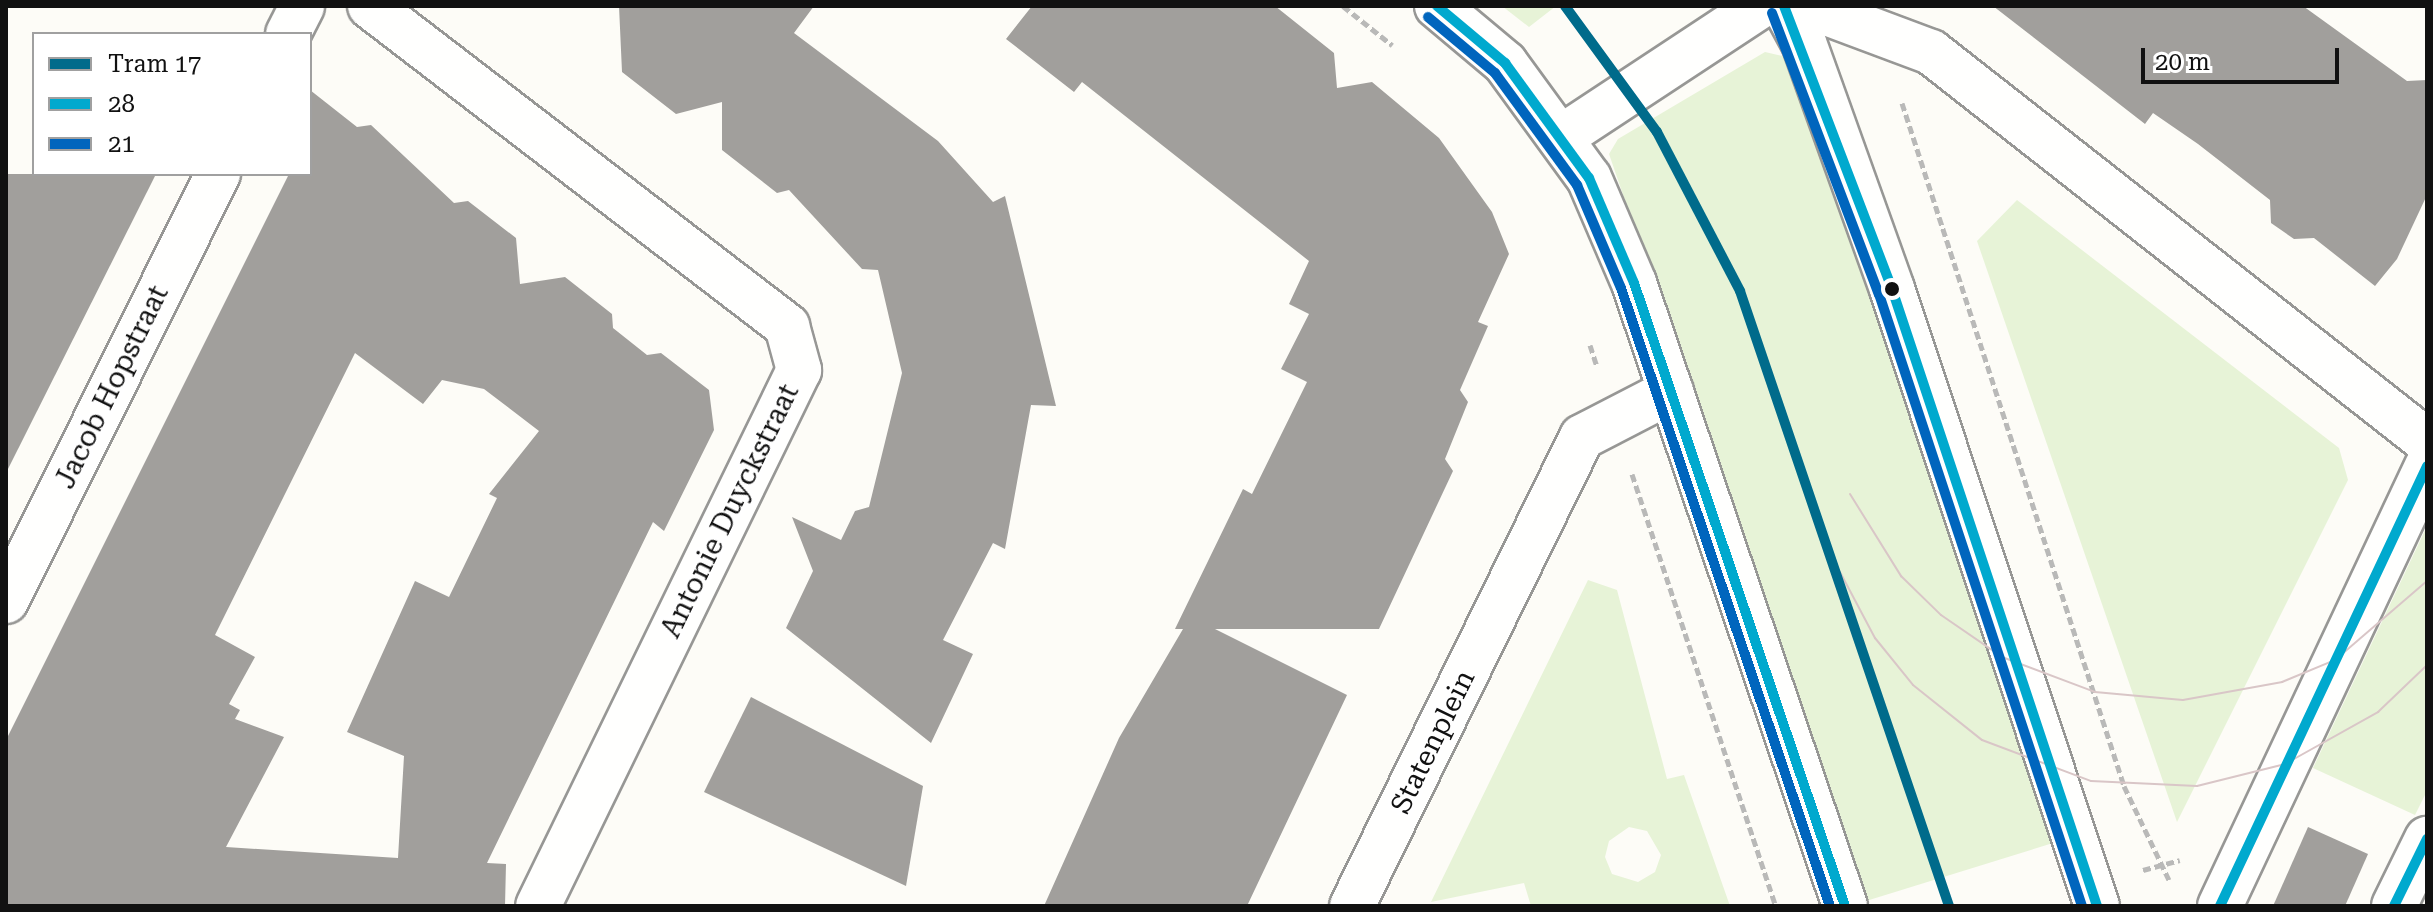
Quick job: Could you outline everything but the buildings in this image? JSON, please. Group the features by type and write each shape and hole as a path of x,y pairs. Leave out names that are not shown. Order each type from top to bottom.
{"street":[{"path":"289,32 302,6"},
{"name":"Antonie Duyckstraat","path":"370,6 787,326 799,370 538,906"},
{"path":"1437,6 1505,63 1563,136 1634,283 1845,906"},
{"path":"1563,136 1760,6"},
{"path":"1784,6 1804,43 1892,289 2097,906"},
{"path":"1808,6 1931,52 2427,441"},
{"name":"Jacob Hopstraat","path":"6,601 217,176"},
{"name":"Statenplein","path":"1352,906 1582,437 1671,391"},
{"path":"2220,906 2427,466"},
{"path":"2394,906 2427,839"}],"path":[{"path":"1875,31 2124,786 2173,892"},
{"path":"1613,419 1776,906"}],"green space":[{"path":"1502,6 1556,6 1529,27"},
{"path":"1765,52 1791,58 2005,675 2053,843 1866,901 1609,154 1618,139"},
{"path":"2017,200 2339,448 2348,480 2177,822 1977,241"},
{"path":"2427,526 2427,791 2415,815 2313,768"},
{"path":"1588,580 1617,590 1667,779 1684,775 1730,906 1531,906 1524,883 1431,902","holes":["1629,827 1647,831 1661,855 1655,872 1638,882 1612,874 1605,857 1609,841"]}],"tram line":[{"name":"17","path":"1565,6 1657,132 1740,291 1949,906"},
{"path":"1850,494 1901,576 1941,615 2002,657 2095,692 2183,700 2282,682 2335,660 2427,581"},
{"path":"1840,572 1875,638 1913,685 1982,740 2091,781 2197,786 2285,764 2378,712 2427,665"}],"transit line":[{"name":"28","path":"1437,6 1505,63 1589,178 1634,283 1845,906"},
{"name":"28","path":"1784,6 1892,289 2097,906"},
{"name":"21","path":"1772,13 1879,294 2082,906"},
{"name":"21","path":"1428,17 1495,73 1577,185 1621,288 1830,906"},
{"name":"28","path":"2220,906 2427,466"},
{"name":"28","path":"2394,906 2427,839"}]}
